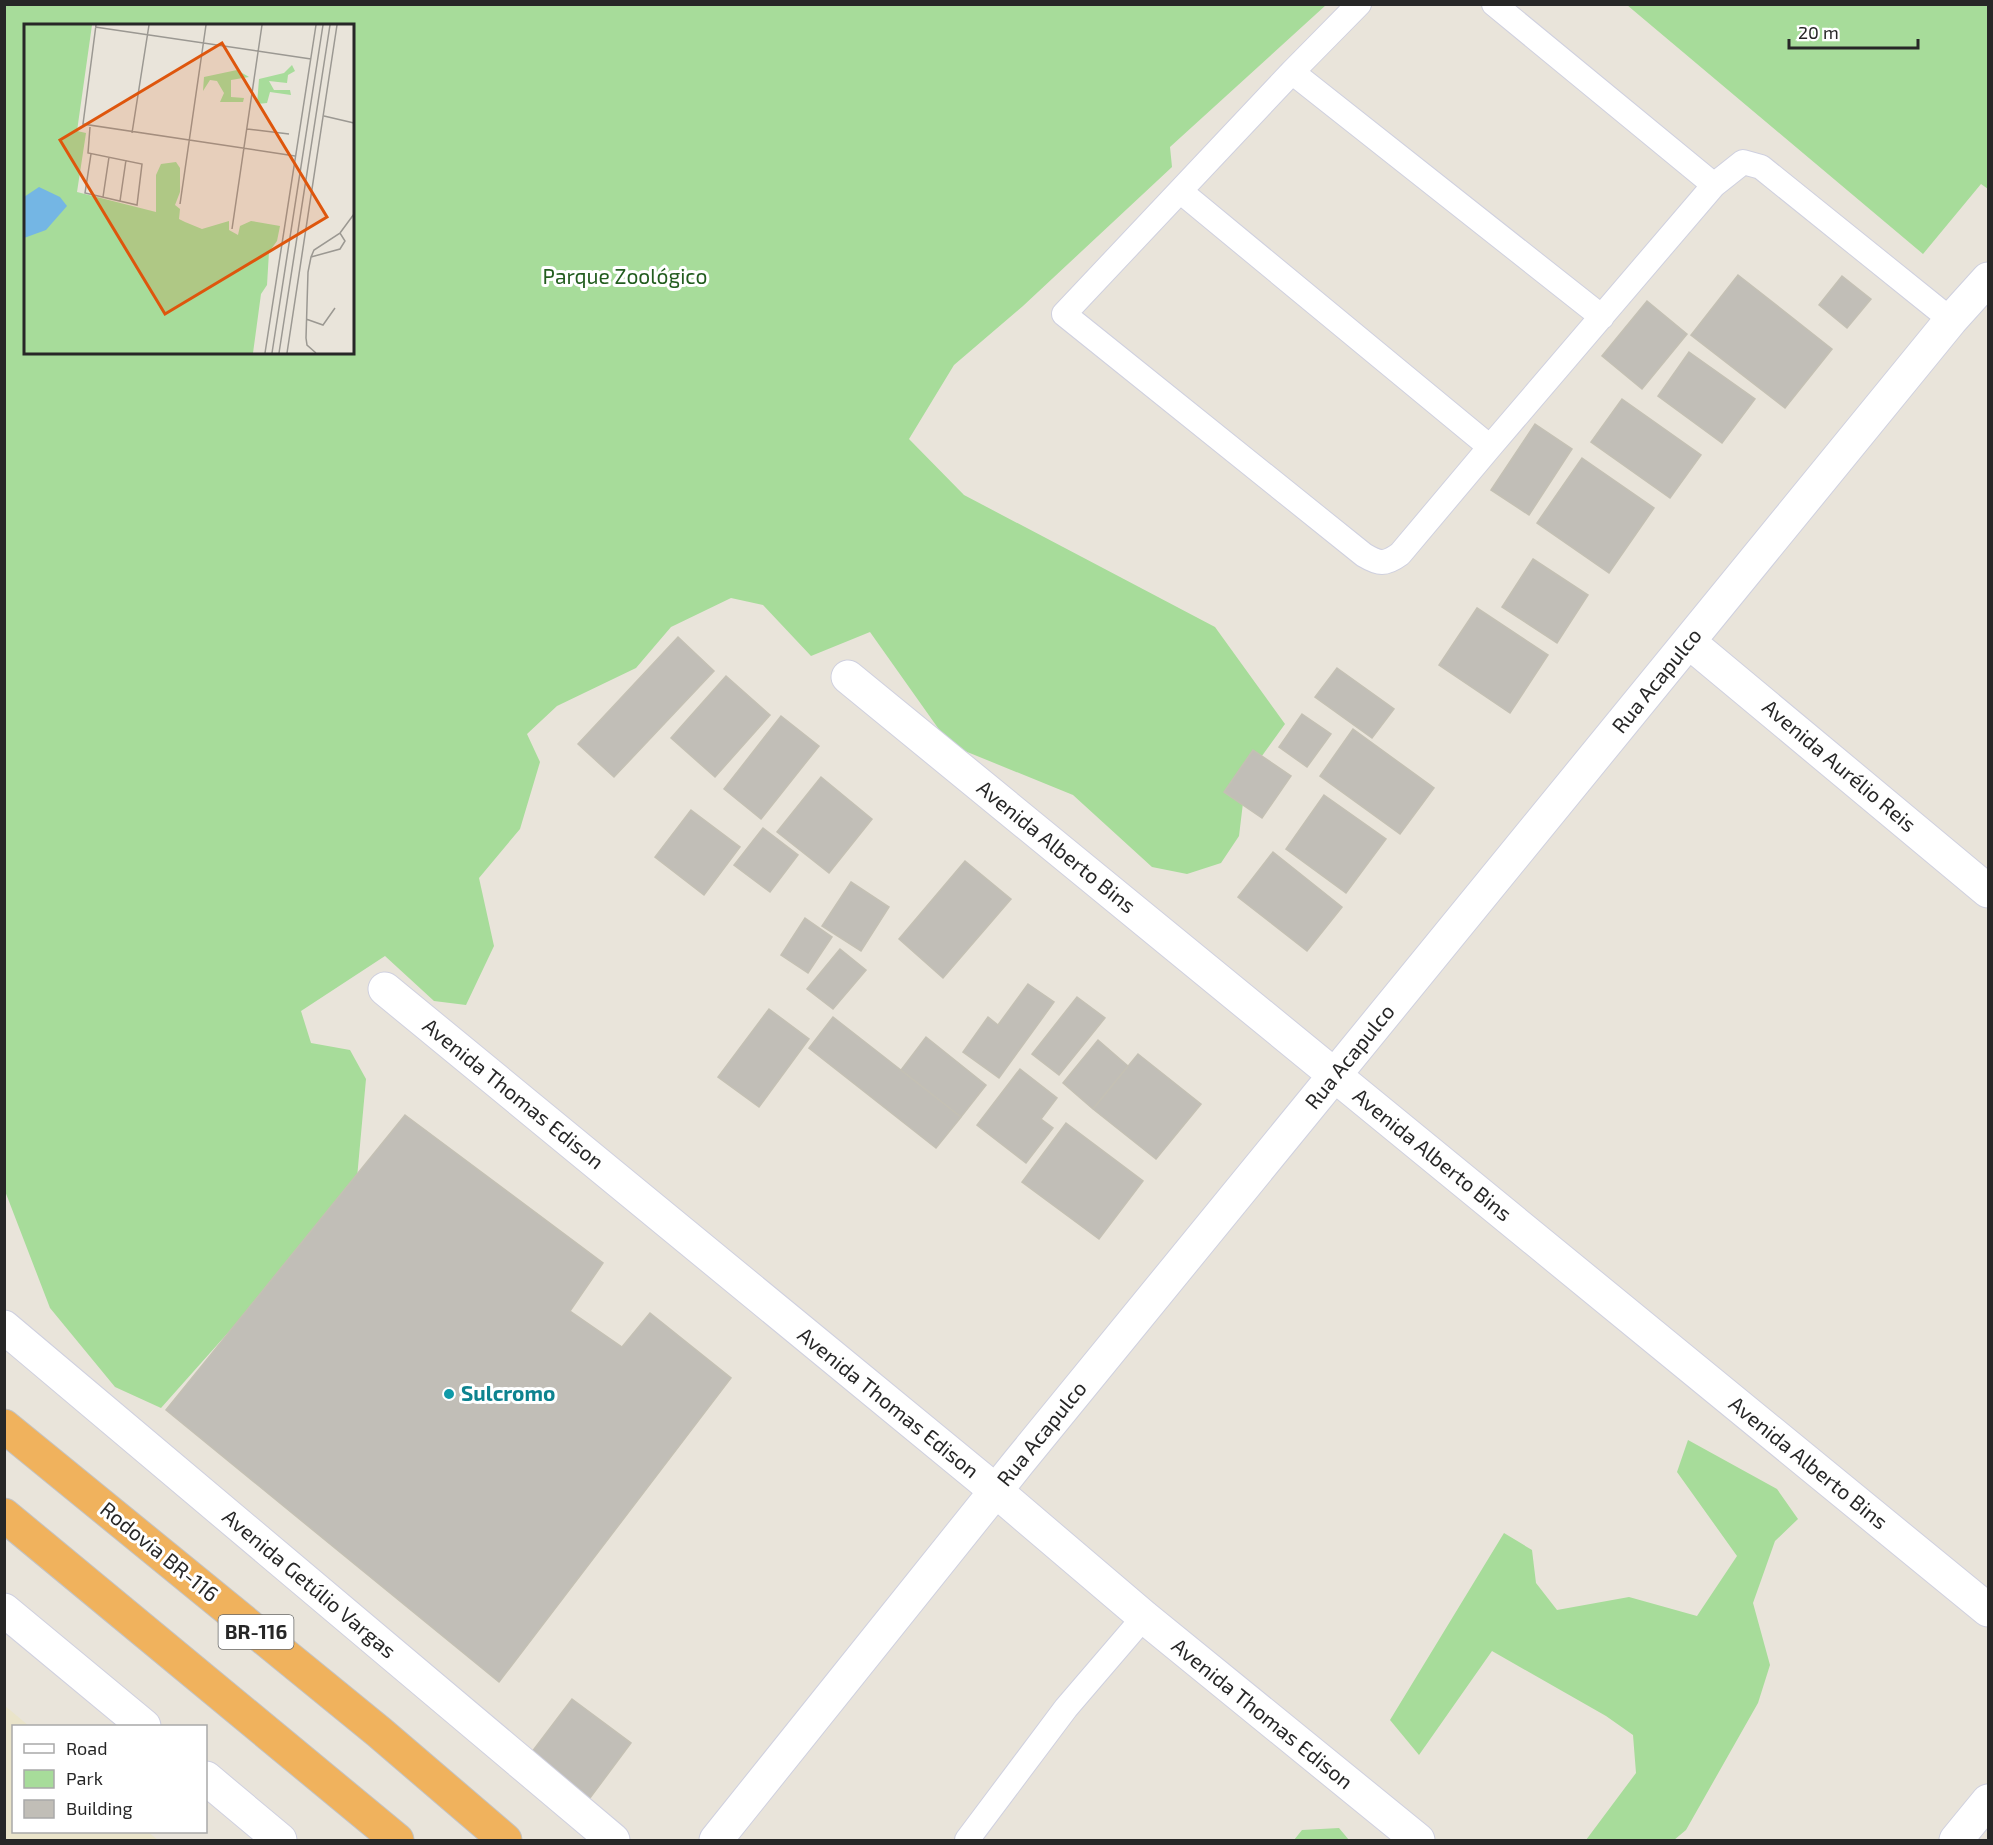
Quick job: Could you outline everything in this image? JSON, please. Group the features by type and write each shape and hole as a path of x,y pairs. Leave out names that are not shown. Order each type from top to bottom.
{"highway":[{"name":"Rodovia BR-116","path":"4,1426 379,1732 505,1840"},
{"path":"4,1515 397,1840"}],"street":[{"name":"Rua Acapulco","path":"716,1840 996,1491 1335,1075 1952,320 1989,279"},
{"name":"Avenida Aurélio Reis","path":"1689,642 1989,891"},
{"name":"Avenida Alberto Bins","path":"848,677 1989,1610"},
{"name":"Avenida Thomas Edison","path":"385,989 996,1491 1144,1617 1418,1840"},
{"name":"Avenida Getúlio Vargas","path":"4,1327 613,1840"},
{"path":"4,1610 143,1725"},
{"path":"207,1779 280,1840"},
{"path":"1956,1840 1989,1801"}],"lane":[{"path":"1359,4 1064,314 1364,555 1377,562 1390,561 1400,554 1714,186 1743,162 1761,167 1952,320"},
{"path":"1494,4 1714,186"},
{"path":"1292,72 1602,317"},
{"path":"1180,191 1490,447"},
{"path":"967,1840 1066,1708 1144,1617"}],"shaded area":[{"path":"4,1705 28,1725 12,1725 12,1833 149,1833 158,1840 5,1840"}],"green space":[{"name":"Parque Zoológico","path":"5,5 1326,5 1170,147 1172,167 1023,306 954,365 909,439 964,495 1215,627 1285,724 1246,778 1239,836 1221,863 1187,874 1152,867 1073,795 950,745 870,632 811,656 763,605 731,598 671,627 636,668 557,706 527,734 540,762 520,829 479,878 494,946 466,1005 434,1001 385,956 301,1011 311,1043 350,1050 366,1079 356,1189 161,1408 115,1387 50,1308 5,1191"},
{"path":"1627,5 1988,5 1988,189 1981,184 1923,254"},
{"path":"1688,1440 1777,1489 1798,1519 1775,1541 1753,1603 1770,1665 1758,1703 1686,1830 1674,1840 1586,1840 1636,1773 1633,1735 1606,1716 1492,1651 1419,1755 1390,1720 1504,1533 1532,1550 1536,1583 1557,1610 1629,1597 1697,1616 1737,1556 1677,1472"},
{"path":"1339,1828 1349,1840 1294,1840 1302,1830"}],"building":[{"path":"1738,275 1832,349 1785,408 1691,335"},
{"path":"1842,276 1871,299 1847,328 1819,305"},
{"path":"1647,301 1687,334 1642,389 1602,356"},
{"path":"1689,352 1755,399 1722,443 1658,396"},
{"path":"1622,399 1701,455 1670,498 1591,442"},
{"path":"1535,424 1572,449 1529,515 1491,490"},
{"path":"1582,458 1654,508 1609,573 1537,523"},
{"path":"1533,559 1588,595 1557,643 1502,607"},
{"path":"1477,608 1548,655 1510,713 1439,665"},
{"path":"678,637 714,671 614,777 578,744"},
{"path":"1337,668 1394,709 1372,738 1315,697"},
{"path":"726,676 770,715 715,777 671,738"},
{"path":"1302,714 1331,734 1307,767 1279,747"},
{"path":"781,716 819,746 761,819 724,789"},
{"path":"1353,729 1434,788 1400,834 1320,776"},
{"path":"1253,750 1291,776 1262,818 1224,792"},
{"path":"821,777 872,819 829,873 777,832"},
{"path":"1324,795 1386,839 1346,893 1286,849"},
{"path":"691,810 740,847 704,895 655,857"},
{"path":"763,828 798,855 770,892 734,865"},
{"path":"1273,852 1342,907 1307,951 1238,897"},
{"path":"965,861 1011,899 943,978 899,939"},
{"path":"851,882 889,907 861,951 822,926"},
{"path":"805,918 832,937 808,973 781,955"},
{"path":"840,949 866,970 833,1009 807,989"},
{"path":"1028,984 1054,1002 999,1078 963,1052 988,1017 998,1025"},
{"path":"1077,997 1105,1018 1059,1075 1032,1054"},
{"path":"769,1009 809,1039 759,1107 718,1077"},
{"path":"833,1017 961,1117 936,1148 809,1048"},
{"path":"926,1037 986,1085 961,1117 901,1070"},
{"path":"1098,1040 1128,1066 1093,1109 1063,1083"},
{"path":"1138,1054 1201,1104 1156,1159 1093,1109"},
{"path":"1020,1069 1057,1098 1041,1119 1053,1128 1026,1163 977,1125"},
{"name":"Sulcromo","path":"405,1115 603,1263 570,1311 622,1347 650,1313 731,1378 499,1682 166,1410"},
{"path":"1066,1123 1143,1181 1099,1239 1022,1182"},
{"path":"572,1699 631,1743 587,1802 528,1757"}],"place":[{"name":"Sulcromo","path":"449,1394"}]}
